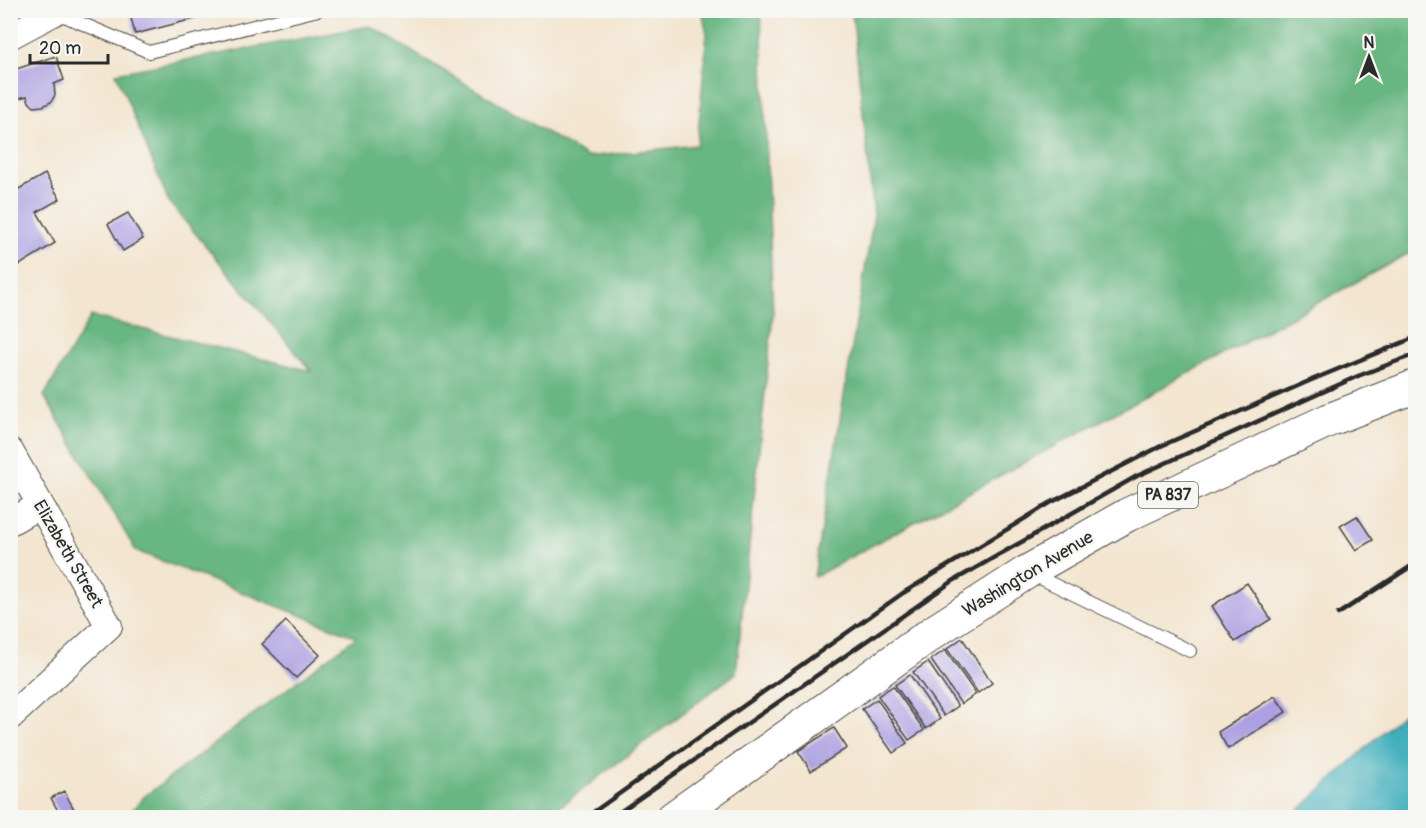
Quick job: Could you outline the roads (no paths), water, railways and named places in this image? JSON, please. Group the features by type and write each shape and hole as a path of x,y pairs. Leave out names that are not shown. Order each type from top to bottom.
{"main road":[{"name":"Washington Avenue","path":"696,812 935,631 1027,572 1126,515 1329,420 1416,386"}],"street":[{"path":"10,36 56,12"},
{"name":"Elizabeth Street","path":"10,451 109,626 10,717"},
{"path":"10,522 40,505"}],"lane":[{"path":"56,12 149,52 298,13 318,10"},
{"path":"1027,572 1190,651"}],"water":[{"path":"1415,702 1415,817 1292,817"}],"railway":[{"path":"585,818 903,593 1050,503 1161,446 1416,337"},
{"path":"611,818 953,581 1137,476 1358,376 1416,354"},
{"path":"1338,614 1416,563"}]}
